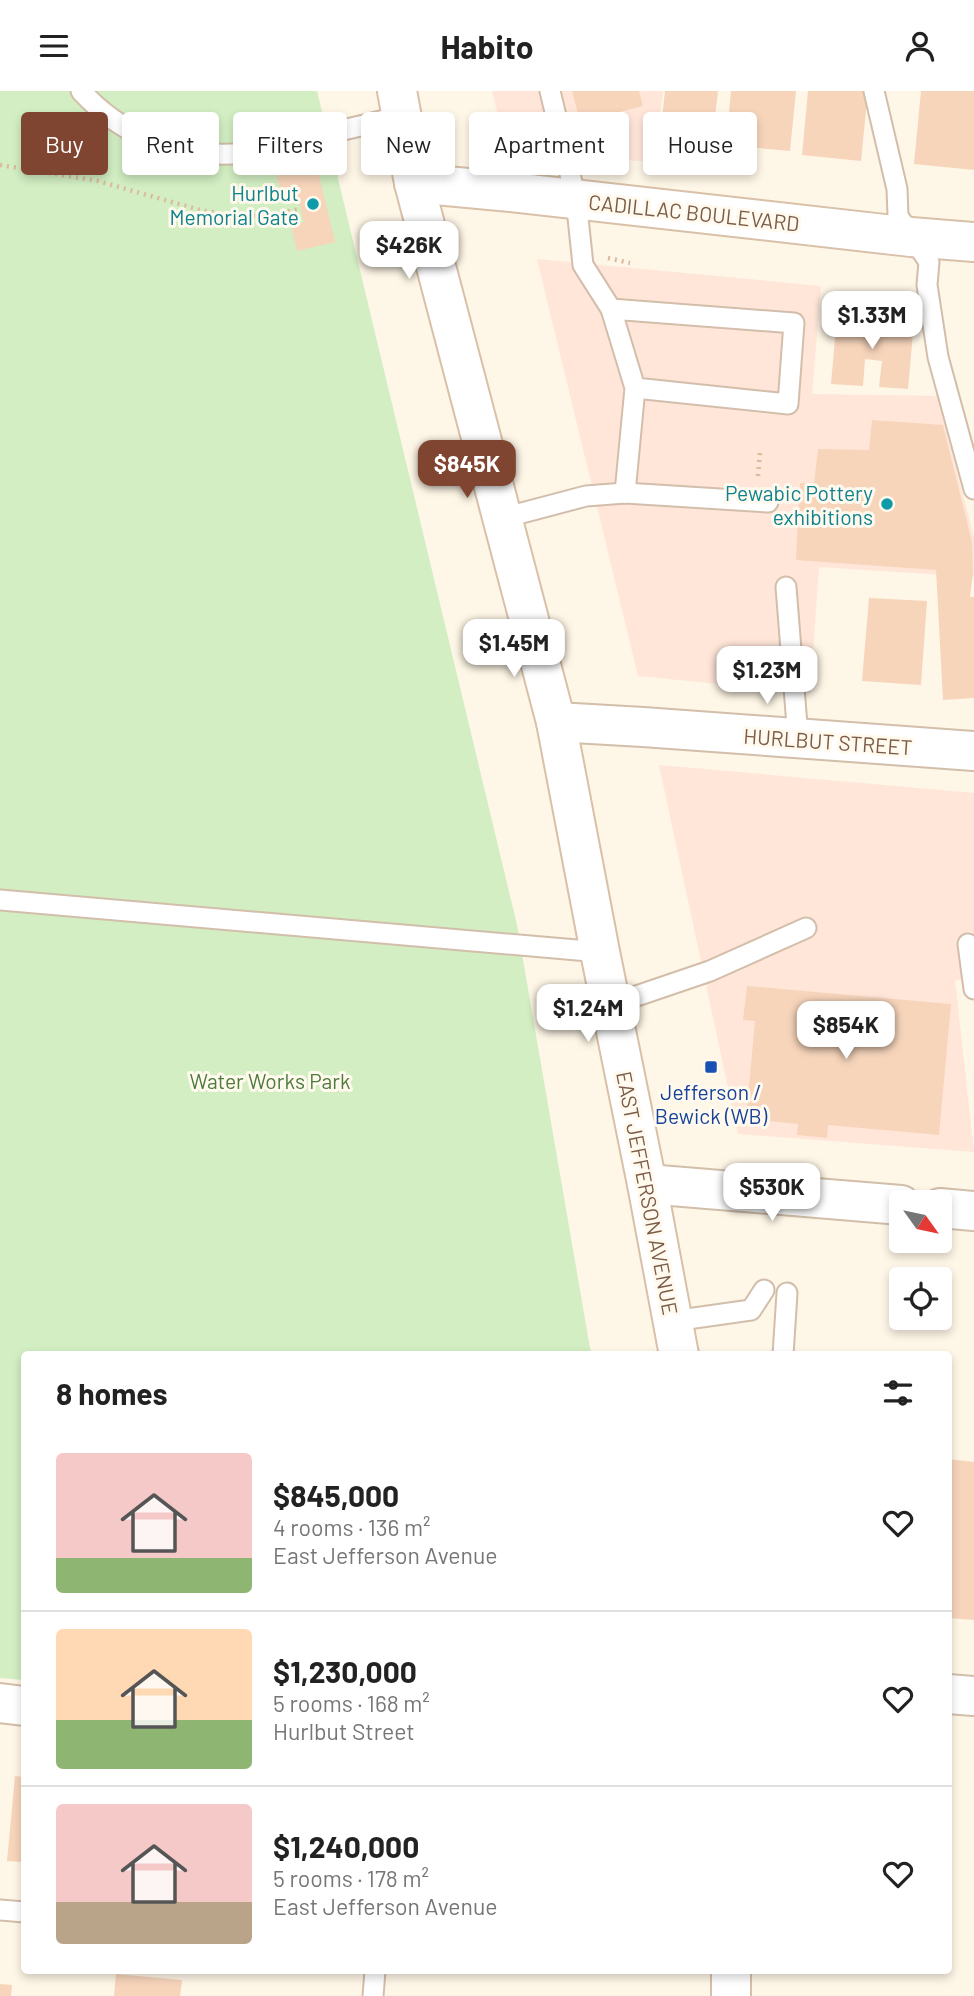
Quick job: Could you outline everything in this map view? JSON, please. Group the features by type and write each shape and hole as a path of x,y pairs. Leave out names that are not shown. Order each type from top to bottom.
{"street":[{"name":"EAST JEFFERSON AVENUE","path":"399,103 414,183 556,722 676,1338"},
{"name":"CADILLAC BOULEVARD","path":"414,183 974,242"},
{"name":"HURLBUT STREET","path":"556,722 974,751"},
{"path":"647,1184 889,1204"},
{"path":"952,1209 974,1211"},
{"path":"952,1694 974,1696"},
{"path":"0,1703 21,1706"},
{"path":"731,1996 732,1974"}],"lane":[{"path":"81,91 105,114 127,129 164,146 205,153 245,153 399,103"},
{"path":"550,91 576,199 583,265 611,309 635,388 625,493"},
{"path":"874,91 897,189 898,216 929,263 927,285 938,357 974,489"},
{"path":"611,309 794,323 788,404 635,388"},
{"path":"503,518 586,496 625,493 768,502"},
{"path":"786,587 797,739"},
{"path":"0,900 600,952"},
{"path":"610,1005 709,971 806,928"},
{"path":"968,944 974,989"},
{"path":"676,1338 751,1310 764,1290"},
{"path":"783,1351 787,1293"},
{"path":"0,1910 21,1912"},
{"path":"373,1996 375,1974"}],"path":[{"path":"0,165 98,181 200,210 230,215 260,216 300,209"},
{"path":"757,482 760,452"}],"shaded area":[{"path":"492,91 663,91 660,112 643,112 643,161 629,160 629,112 497,112"},
{"path":"537,259 821,286 812,394 937,396 974,537 974,577 819,567 810,693 638,676"},
{"path":"659,765 974,793 974,981 955,980 974,1152 738,1134"}],"green space":[{"name":"Water Works Park","path":"0,91 317,91 322,112 233,112 233,175 337,175 517,925 590,1351 21,1351 21,1680 0,1678"}],"building":[{"path":"572,91 639,91 643,106 619,112 577,112"},
{"path":"665,91 718,91 716,112 663,112"},
{"path":"731,91 796,91 790,151 757,148 757,112 729,112"},
{"path":"808,91 868,91 861,161 802,155"},
{"path":"921,91 974,91 974,170 914,164"},
{"name":"Hurlbut Memorial Gate","path":"276,175 319,175 335,242 297,251 291,225 304,222 297,195 282,199"},
{"path":"837,316 914,322 908,389 879,387 882,361 865,359 863,386 831,384"},
{"path":"872,420 943,425 972,542 973,573 970,597 974,597 974,698 943,700 936,570 796,560 800,483 814,483 818,449 869,450"},
{"path":"869,598 927,601 921,685 862,681"},
{"path":"747,986 951,1004 939,1135 828,1125 827,1138 797,1135 798,1124 746,1119 755,1021 743,1020"},
{"path":"952,1459 974,1462 974,1620 952,1618"},
{"path":"15,1776 21,1777 21,1862 7,1861"},
{"path":"116,1974 182,1980 180,1996 114,1996"},
{"path":"0,1984 12,1985 11,1996 0,1996"}],"place":[{"name":"Hurlbut Memorial Gate","path":"313,204"},
{"name":"Pewabic Pottery exhibitions","path":"887,504"},
{"name":"Jefferson / Bewick (WB)","path":"711,1067"}]}
